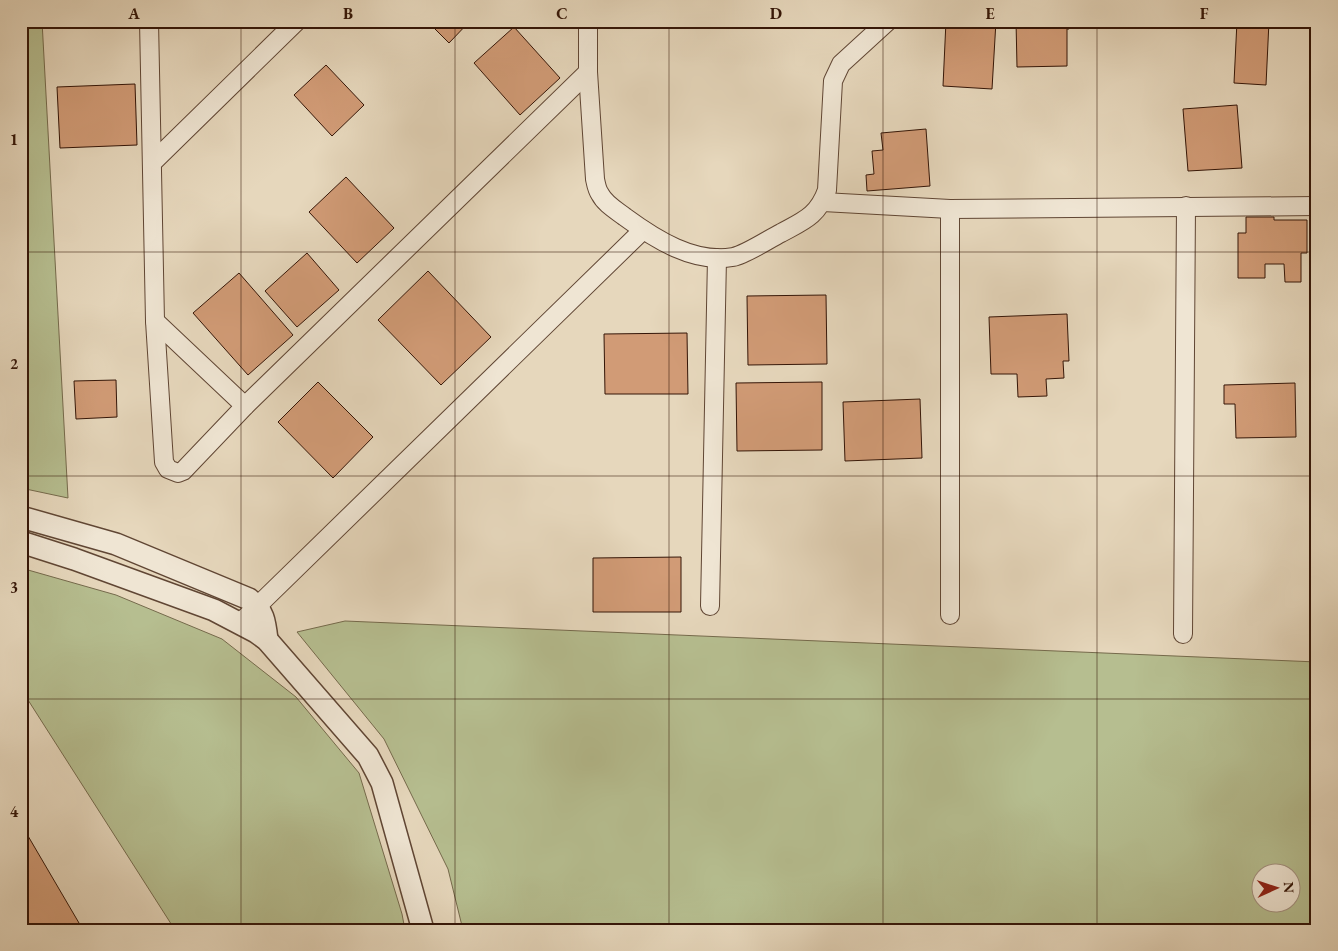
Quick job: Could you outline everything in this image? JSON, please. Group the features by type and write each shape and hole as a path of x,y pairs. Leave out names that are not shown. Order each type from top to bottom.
{"street":[{"path":"149,21 153,162 154,321 164,462 168,470 178,473 183,471 245,406 588,72"},
{"path":"153,162 297,21"},
{"path":"588,21 588,72 595,179 599,193 608,204 643,230 676,248 696,255 717,258 735,257 806,220 823,202 827,190 833,81 841,64 888,21"},
{"path":"823,202 950,209 1317,206"},
{"path":"1183,634 1186,206"},
{"path":"950,209 950,615"},
{"path":"240,623 643,230"},
{"path":"710,606 717,258"},
{"path":"154,321 245,406"},
{"path":"21,516 116,544 249,599 258,606 265,621 267,640"},
{"path":"21,542 198,604 240,623 267,640 368,756 374,766 382,782 423,930"}],"green space":[{"path":"21,21 42,21 68,498 21,488"},
{"path":"21,568 116,595 222,639 296,697 359,773 402,914 405,930 175,930 21,689"},
{"path":"345,621 1317,662 1317,930 463,930 448,869 384,739 297,632"}],"building":[{"path":"273,21 284,21 279,27"},
{"path":"427,21 470,21 449,43"},
{"path":"946,21 996,21 992,89 943,86"},
{"path":"1016,21 1068,21 1067,66 1017,67"},
{"path":"1237,21 1269,21 1266,85 1234,83"},
{"path":"514,27 560,78 520,115 474,63"},
{"path":"326,65 364,105 332,136 294,95"},
{"path":"135,84 137,145 60,148 57,87"},
{"path":"1237,105 1242,168 1188,171 1183,109"},
{"path":"926,129 930,186 867,191 866,175 874,174 872,151 883,150 881,133"},
{"path":"346,177 394,228 357,263 309,212"},
{"path":"1246,217 1274,217 1274,220 1307,220 1307,253 1301,253 1301,282 1285,282 1284,264 1265,264 1265,278 1238,278 1238,233 1246,233"},
{"path":"307,253 339,290 297,327 265,291"},
{"path":"428,271 491,337 441,385 378,320"},
{"path":"239,273 293,335 248,375 193,313"},
{"path":"826,295 827,364 748,365 747,296"},
{"path":"1067,314 1069,361 1063,361 1064,378 1046,379 1047,396 1018,397 1017,374 991,374 989,317"},
{"path":"687,333 688,394 605,394 604,334"},
{"path":"116,380 117,417 76,419 74,381"},
{"path":"318,382 373,437 333,478 278,422"},
{"path":"822,382 822,450 737,451 736,383"},
{"path":"1295,383 1296,437 1236,438 1235,404 1224,404 1224,385"},
{"path":"920,399 922,458 845,461 843,402"},
{"path":"681,557 681,612 593,612 593,558"},
{"path":"21,824 79,923 69,930 21,930"}]}
